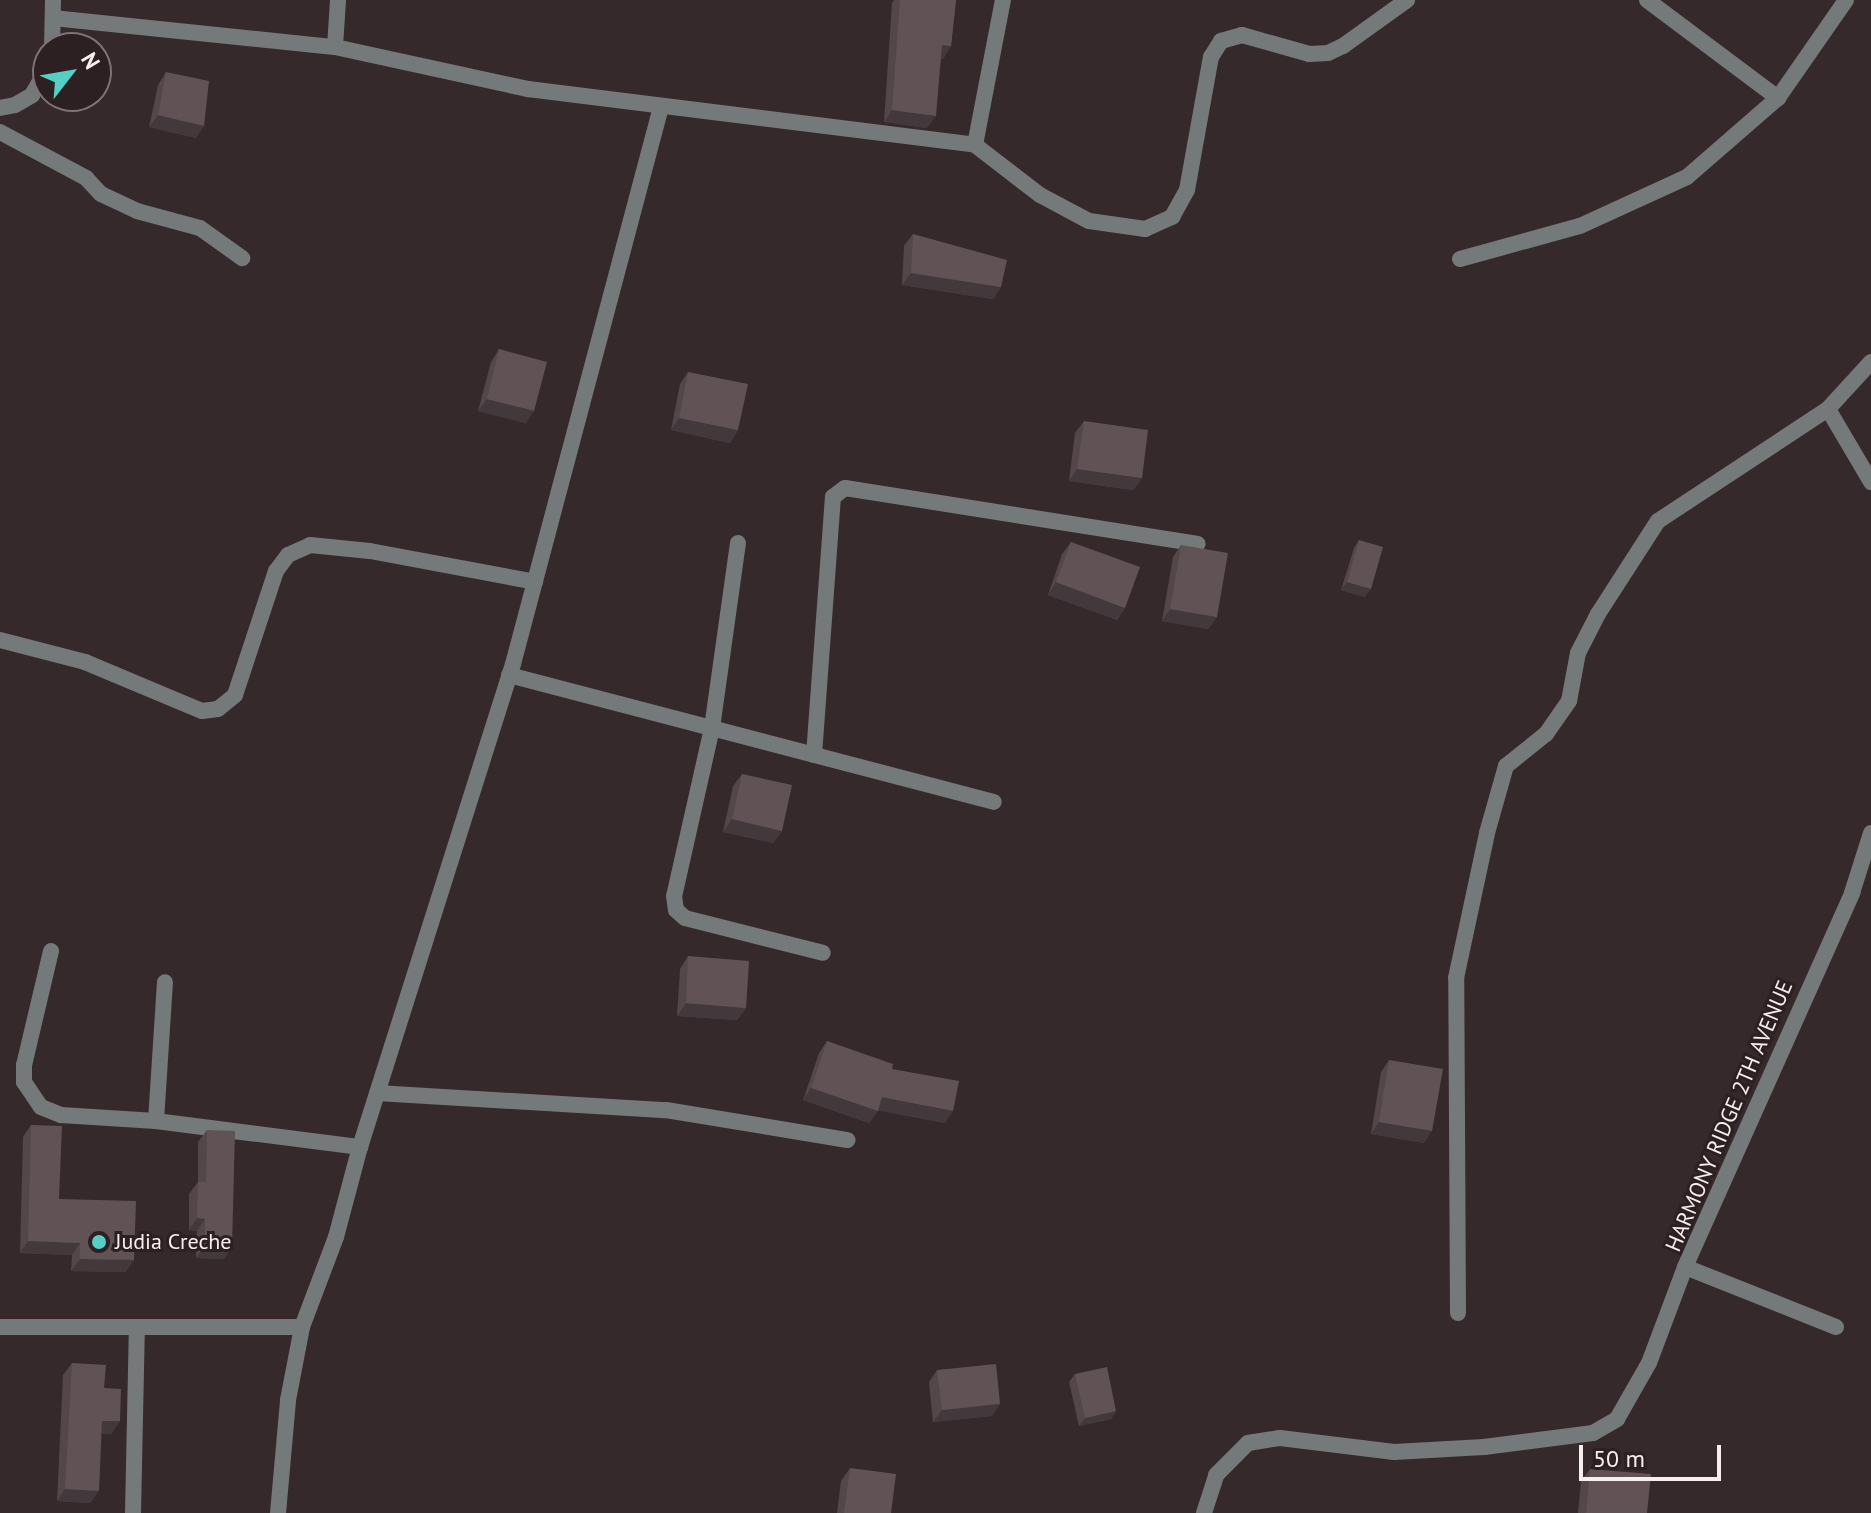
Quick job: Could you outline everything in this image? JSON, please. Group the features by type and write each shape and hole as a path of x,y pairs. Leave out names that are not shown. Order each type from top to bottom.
{"street":[{"path":"53,0 53,32"},
{"path":"335,47 338,0"},
{"path":"975,145 1003,0"},
{"path":"53,18 335,47 528,89 975,145 1040,195 1089,221 1145,229 1172,217 1187,190 1211,57 1221,41 1242,35 1309,54 1328,53 1343,46 1407,0"},
{"path":"1647,0 1778,98"},
{"path":"1460,259 1580,226 1687,177 1778,98 1846,0"},
{"path":"0,108 15,105 32,95"},
{"path":"278,1513 288,1400 302,1327 336,1237 360,1147 509,675 661,107"},
{"path":"0,132 86,178 101,194 137,211 200,228 242,258"},
{"path":"1458,1313 1456,978 1487,833 1506,766 1546,734 1569,701 1578,653 1598,614 1658,521 1828,409 1871,362"},
{"path":"1828,409 1871,482"},
{"path":"814,755 833,497 845,488 1198,544"},
{"path":"738,543 712,728 674,896 676,910 685,918 823,953"},
{"path":"0,640 85,662 202,711 218,709 235,695 276,571 288,555 310,545 370,551 535,582"},
{"path":"509,675 994,802"},
{"name":"HARMONY RIDGE 2TH AVENUE","path":"1836,1327 1685,1267 1852,893 1871,833"},
{"path":"51,951 24,1065 30,1094 41,1107 61,1115 156,1121 360,1147"},
{"path":"156,1121 165,982"},
{"path":"377,1093 666,1110 848,1140"},
{"path":"1204,1513 1216,1475 1248,1443 1280,1438 1394,1452 1484,1447 1593,1433 1617,1419 1649,1363 1685,1267"},
{"path":"0,1327 302,1327"},
{"path":"133,1513 137,1329"}],"building":[{"path":"900,0 956,0 951,46 942,45 936,116 892,110"},
{"path":"166,72 209,81 204,126 158,115"},
{"path":"913,234 1007,260 1001,287 911,273"},
{"path":"499,349 547,362 534,411 487,399"},
{"path":"688,372 748,384 738,430 679,418"},
{"path":"1084,421 1148,430 1142,478 1077,469"},
{"path":"1359,540 1383,547 1371,589 1347,582"},
{"path":"1071,542 1140,567 1125,608 1056,582"},
{"path":"1181,545 1228,553 1217,617 1170,609"},
{"path":"742,774 792,785 782,831 732,819"},
{"path":"688,956 749,961 746,1008 686,1003"},
{"path":"827,1041 893,1064 892,1069 959,1081 953,1111 882,1097 878,1111 811,1088"},
{"path":"1389,1060 1443,1069 1432,1131 1379,1122"},
{"path":"31,1125 62,1126 59,1199 136,1201 134,1260 80,1259 80,1243 28,1241"},
{"path":"207,1130 235,1131 232,1247 205,1246 205,1219 197,1218 198,1182 206,1182"},
{"path":"72,1363 106,1365 104,1388 121,1389 120,1421 102,1421 99,1491 65,1489"},
{"path":"996,1364 1000,1404 942,1410 937,1370"},
{"path":"1107,1367 1116,1411 1085,1418 1075,1374"},
{"path":"850,1468 896,1474 891,1513 844,1513"},
{"path":"1590,1469 1651,1474 1647,1513 1586,1513"}],"place":[{"name":"Judia Creche","path":"99,1242"}]}
